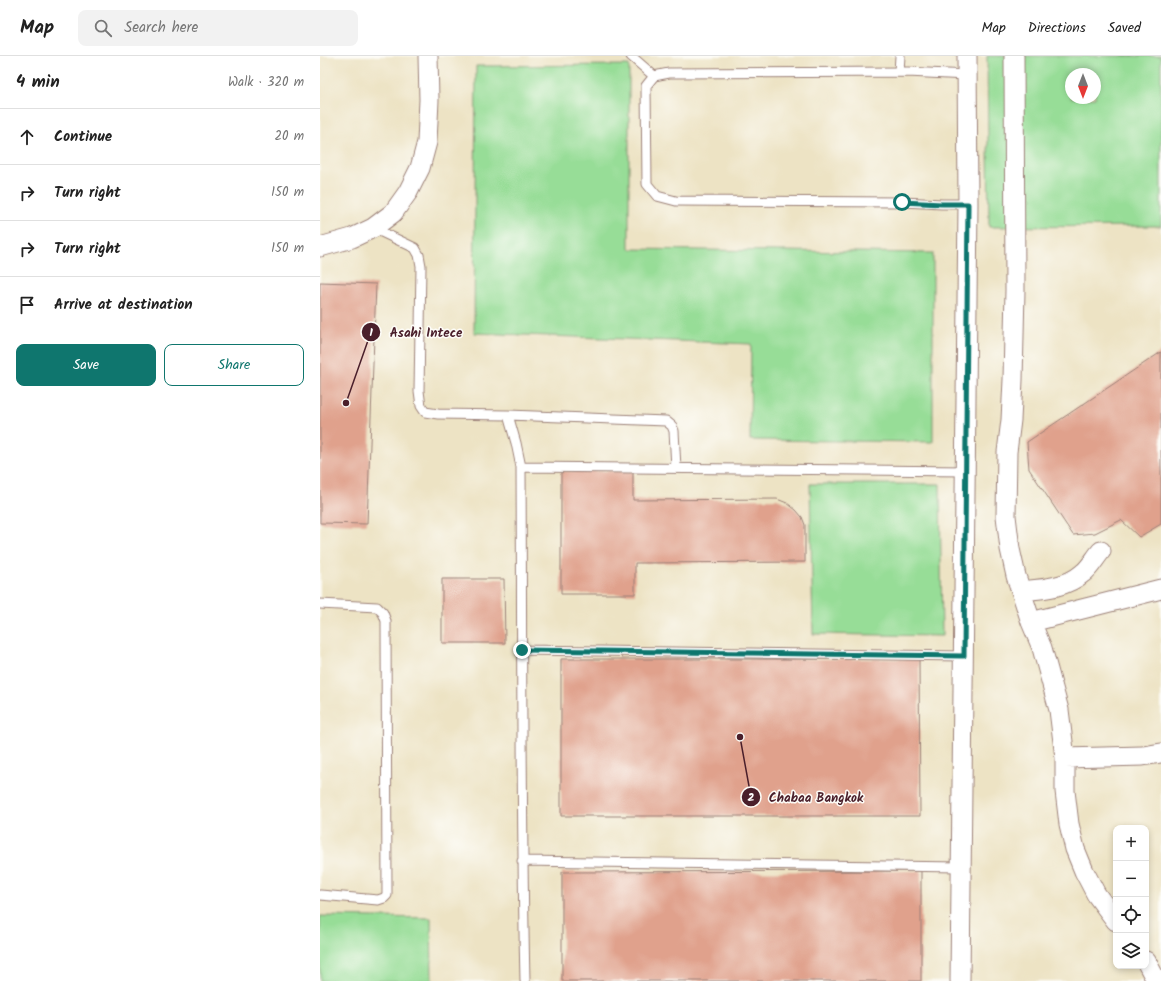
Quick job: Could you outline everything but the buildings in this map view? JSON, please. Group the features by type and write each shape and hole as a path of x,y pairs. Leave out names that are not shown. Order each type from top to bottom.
{"street":[{"path":"320,247 352,238 373,228 393,213 408,192 420,168 427,142 428,56"},
{"path":"960,981 966,471 968,204 967,56"},
{"path":"1014,56 1015,290 1013,380 1011,420 1007,452 1006,516 1010,549 1016,576 1031,622 1042,648 1059,710 1065,758 1065,791 1069,824 1075,849 1096,894 1113,917"},
{"path":"1021,591 1045,589 1069,583 1084,573 1101,551"},
{"path":"1031,622 1161,589"},
{"path":"1065,758 1143,756 1161,753"},
{"path":"1149,966 1158,980"}],"lane":[{"path":"632,56 654,76"},
{"path":"900,56 904,72"},
{"path":"967,75 904,72 669,73 654,76 646,86 647,184 657,196 676,201 902,202 968,204"},
{"path":"373,228 415,248 419,256 421,266 419,391 421,406 425,412 438,414 666,421 672,426 674,431 676,468"},
{"path":"508,416 516,443 520,467 524,981"},
{"path":"520,467 966,471"},
{"path":"320,604 377,607 383,613 386,621 387,895 378,900 320,895"},
{"path":"522,650 964,656"},
{"path":"522,861 961,867"}],"green space":[{"path":"987,56 1161,56 1161,226 989,227"},
{"path":"629,65 629,249 933,253 933,442 750,440 751,344 474,333 476,66"},
{"path":"810,484 940,484 942,636 813,634"},
{"path":"320,916 431,918 432,981 320,981"}],"place":[{"name":"Asahi Intece","path":"346,403"},
{"name":"Chabaa Bangkok","path":"740,737"}],"route":[{"path":"522,650 964,656 968,204 902,202"}]}
